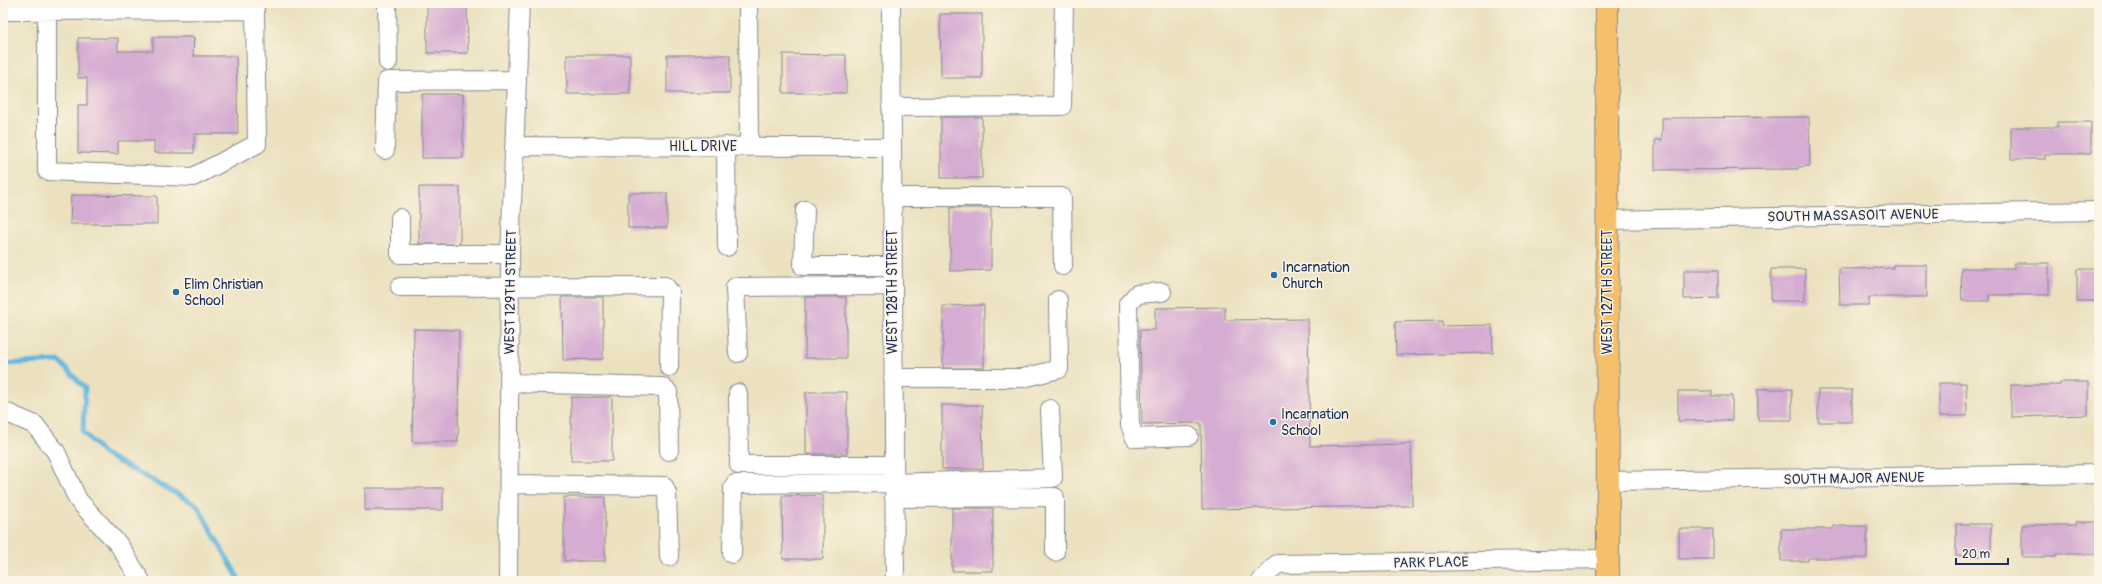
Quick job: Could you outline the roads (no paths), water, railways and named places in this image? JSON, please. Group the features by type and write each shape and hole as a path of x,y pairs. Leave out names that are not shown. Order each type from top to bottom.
{"main road":[{"name":"WEST 127TH STREET","path":"1606,3 1608,581"}],"street":[{"path":"387,3 388,62"},
{"name":"WEST 129TH STREET","path":"508,581 510,254 520,3"},
{"path":"748,3 749,146"},
{"name":"WEST 128TH STREET","path":"891,3 894,581"},
{"path":"891,106 1062,106 1064,3"},
{"path":"3,11 198,7 255,10 257,144 192,177 47,172 47,11"},
{"path":"385,150 387,81 516,80"},
{"name":"HILL DRIVE","path":"514,146 891,147"},
{"path":"726,146 727,247"},
{"path":"892,197 1062,197 1063,266"},
{"path":"805,210 803,266 892,266"},
{"name":"SOUTH MASSASOIT AVENUE","path":"1607,220 2099,211"},
{"path":"400,218 400,254 510,254"},
{"path":"400,287 665,286 670,292 669,367"},
{"path":"738,353 734,287 892,286"},
{"path":"1162,292 1137,294 1128,304 1130,425 1135,438 1189,436"},
{"path":"893,378 1023,378 1059,369 1058,300"},
{"path":"509,383 662,387 668,392 669,451"},
{"path":"738,393 739,465 894,465"},
{"path":"894,490 1053,478 1050,409"},
{"path":"3,411 35,425 56,452 78,500 119,545 141,581"},
{"name":"SOUTH MAJOR AVENUE","path":"1608,481 2099,474"},
{"path":"509,484 664,486 668,493 670,557"},
{"path":"732,554 733,488 735,484 1055,497 1055,552"},
{"name":"PARK PLACE","path":"1261,581 1277,564 1608,559"}],"waterway":[{"path":"3,364 59,361 85,388 83,432 104,454 197,505 240,581"}],"place":[{"name":"Incarnation Church","path":"1274,275"},
{"name":"Elim Christian School","path":"176,292"},
{"name":"Incarnation School","path":"1273,422"}]}
